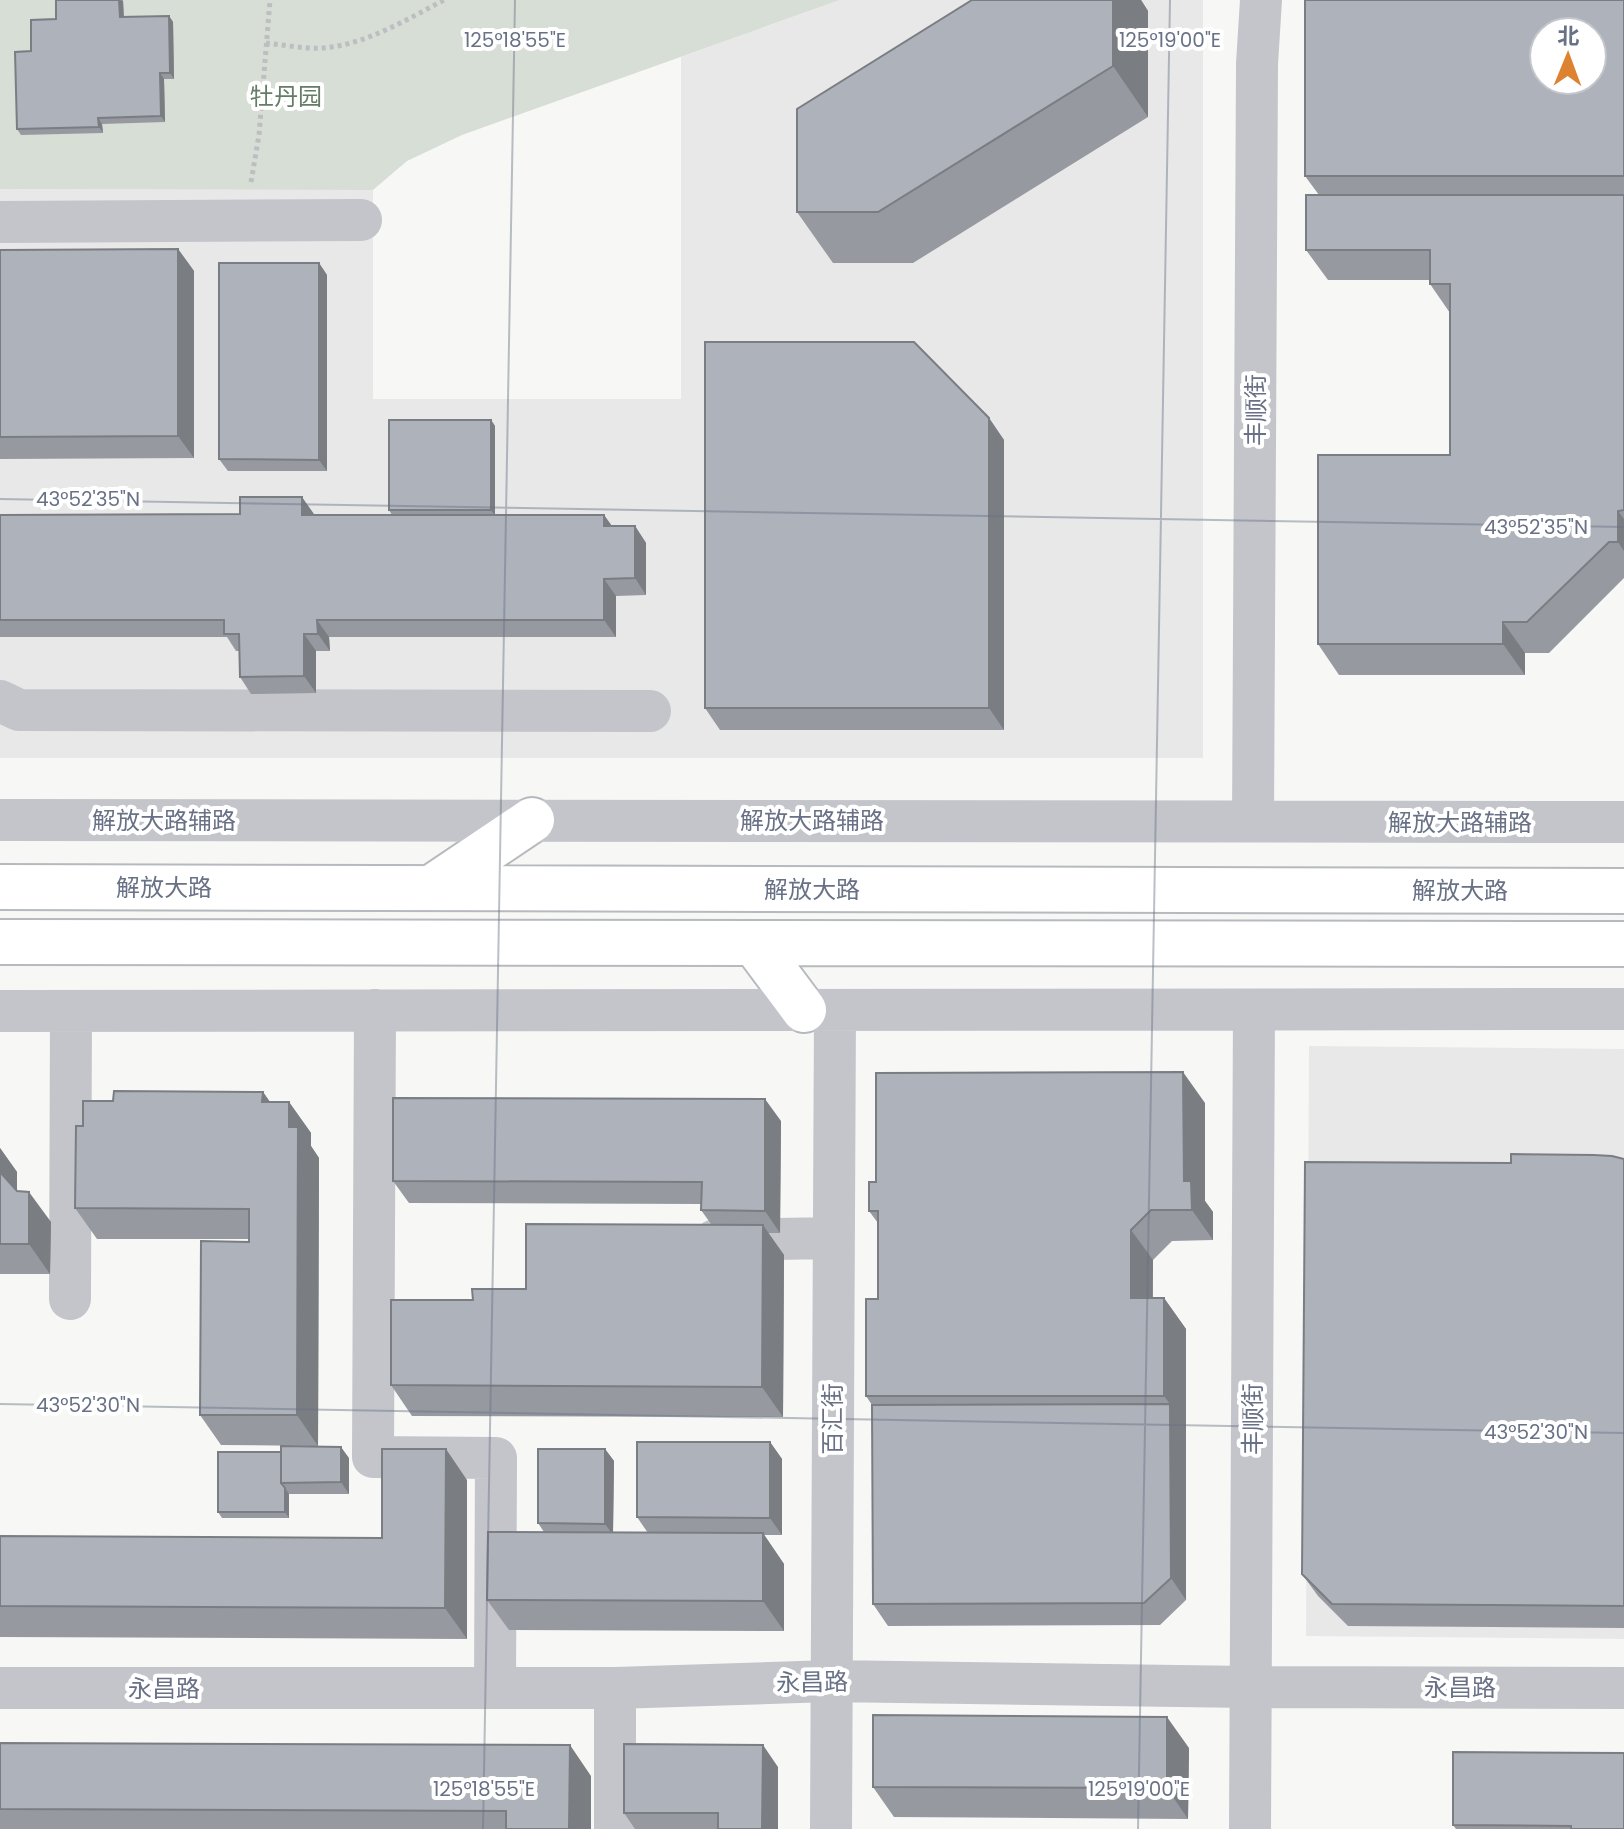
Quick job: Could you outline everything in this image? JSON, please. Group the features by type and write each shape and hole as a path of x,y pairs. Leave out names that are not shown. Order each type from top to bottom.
{"main road":[{"path":"431,888 532,820"},
{"name":"解放大路","path":"0,887 1624,891"},
{"path":"0,942 1624,944"},
{"path":"754,943 819,1010"}],"street":[{"name":"丰顺街","path":"1253,821 1257,79 1261,0"},
{"path":"0,222 361,220"},
{"path":"0,701 19,710 650,711"},
{"name":"解放大路辅路","path":"0,820 1624,822"},
{"path":"0,1011 1624,1009"},
{"path":"375,1010 390,1302 373,1457 496,1458 495,1688"},
{"name":"百汇街","path":"819,1010 833,1238 831,1829"},
{"name":"丰顺街","path":"1250,1829 1254,1010"},
{"path":"70,1299 71,1011"},
{"path":"674,1240 833,1238"},
{"name":"永昌路","path":"0,1688 615,1688 830,1681 1624,1688"},
{"path":"615,1688 615,1829"}],"path":[{"path":"245,221 259,135 270,0"},
{"path":"266,43 320,48 349,44 444,0"}],"shaded area":[{"path":"840,0 1203,0 1203,758 0,758 0,189 373,190 373,399 681,399 681,57"},
{"path":"1309,1046 1624,1049 1624,1639 1306,1636"}],"green space":[{"name":"牡丹园","path":"0,0 840,0 462,135 407,161 373,190 0,189"}],"building":[{"path":"56,0 119,0 120,17 169,16 170,73 160,73 161,116 98,118 99,127 17,129 15,52 31,51 31,20 56,19"},
{"path":"972,0 1113,0 1113,66 878,212 797,212 797,109"},
{"path":"1305,0 1624,0 1624,176 1305,176"},
{"path":"1306,195 1624,195 1624,510 1618,511 1618,542 1609,542 1527,622 1503,622 1503,644 1318,644 1318,455 1450,455 1450,284 1430,284 1430,250 1306,250"},
{"path":"178,249 178,436 0,437 0,250"},
{"path":"219,263 319,263 319,460 219,459"},
{"path":"705,342 914,342 989,418 989,708 705,708"},
{"path":"389,420 491,420 491,510 389,510"},
{"path":"240,497 302,497 302,515 604,515 604,526 635,526 635,578 604,579 604,620 317,620 318,634 304,634 304,676 240,677 239,634 224,634 224,620 0,620 0,515 240,514"},
{"path":"1183,1072 1184,1181 1191,1181 1192,1210 1151,1210 1131,1230 1131,1298 1164,1298 1164,1396 866,1396 866,1299 878,1299 878,1211 869,1211 869,1182 876,1182 876,1073"},
{"path":"114,1091 263,1092 262,1102 289,1102 289,1127 298,1127 297,1415 200,1415 201,1241 249,1242 249,1209 75,1208 76,1126 83,1126 83,1101 113,1101"},
{"path":"393,1098 765,1099 765,1211 701,1210 702,1182 393,1181"},
{"path":"1511,1154 1594,1155 1624,1159 1624,1606 1332,1604 1302,1574 1305,1162 1511,1163"},
{"path":"0,1172 17,1191 29,1192 29,1244 0,1244"},
{"path":"526,1224 763,1225 762,1387 391,1385 391,1300 473,1300 472,1289 526,1289"},
{"path":"1170,1404 1171,1578 1144,1603 873,1604 872,1405"},
{"path":"637,1442 770,1442 770,1518 637,1517"},
{"path":"281,1446 341,1447 341,1482 281,1483"},
{"path":"382,1449 446,1449 445,1608 0,1606 0,1536 382,1538"},
{"path":"538,1449 605,1449 605,1524 538,1523"},
{"path":"218,1452 281,1452 285,1512 218,1512"},
{"path":"488,1532 763,1533 763,1601 487,1600"},
{"path":"873,1715 1167,1717 1167,1788 873,1787"},
{"path":"0,1743 570,1745 569,1829 506,1829 506,1811 0,1809"},
{"path":"624,1744 763,1745 762,1829 718,1829 718,1813 624,1813"},
{"path":"1453,1752 1624,1753 1624,1829 1453,1825"}]}
